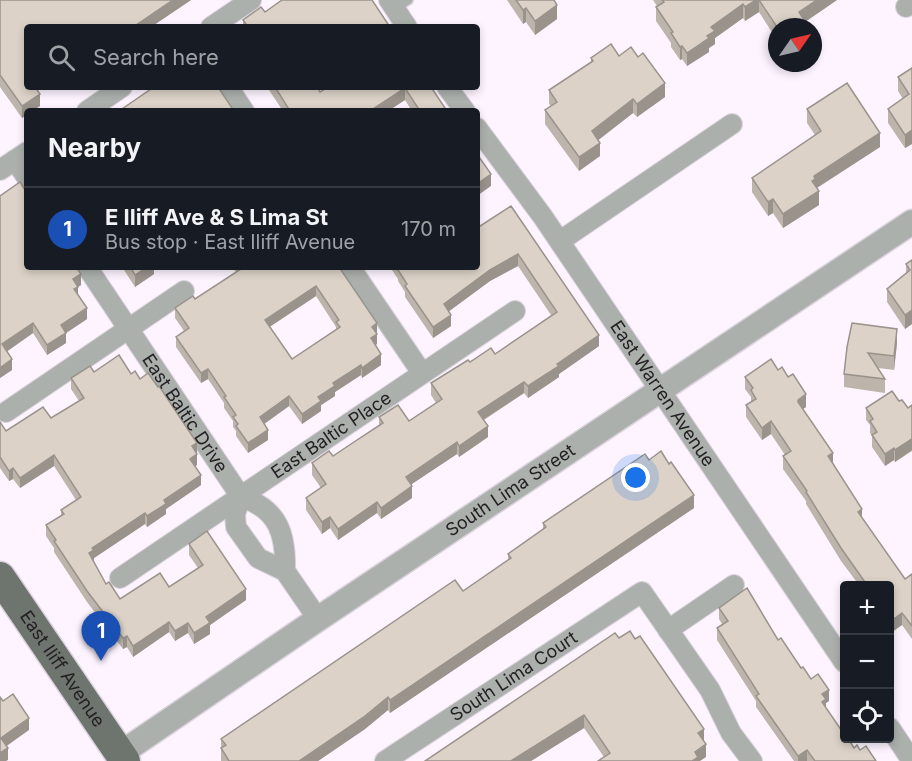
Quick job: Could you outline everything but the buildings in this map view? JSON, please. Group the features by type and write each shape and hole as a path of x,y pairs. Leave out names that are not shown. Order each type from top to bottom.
{"main road":[{"name":"East Iliff Avenue","path":"0,577 118,759"}],"street":[{"path":"215,24 251,0"},
{"path":"397,3 406,24"},
{"path":"91,108 118,90"},
{"path":"230,90 242,108"},
{"path":"449,90 463,108"},
{"path":"560,241 732,124"},
{"name":"East Warren Avenue","path":"480,132 560,241 840,656"},
{"path":"14,160 24,174"},
{"name":"South Lima Street","path":"118,759 318,619 912,222"},
{"name":"East Baltic Drive","path":"89,270 241,497 261,505 281,531 286,548 285,571"},
{"path":"352,270 422,373"},
{"path":"6,412 184,291"},
{"name":"East Baltic Place","path":"241,497 515,311"},
{"path":"241,497 236,514 236,527 258,558 285,571 318,619"},
{"path":"120,578 241,497"},
{"path":"734,585 668,630 710,690 731,733 752,761"},
{"name":"South Lima Court","path":"385,761 642,592 668,630"},
{"path":"894,734 912,761"}],"place":[{"name":"E Iliff Ave & S Lima St","path":"101,661"}]}
